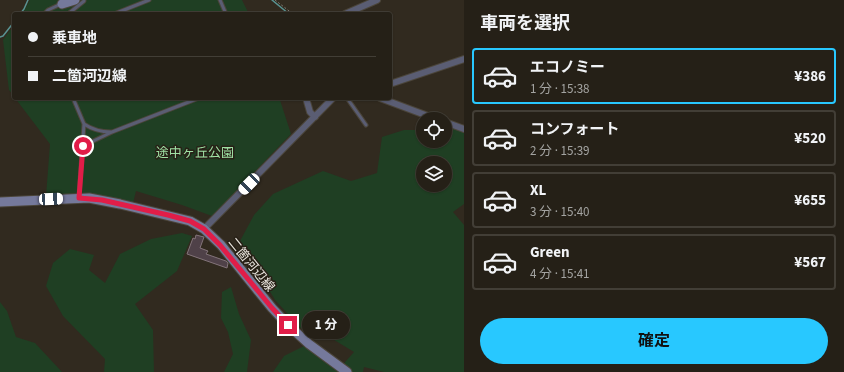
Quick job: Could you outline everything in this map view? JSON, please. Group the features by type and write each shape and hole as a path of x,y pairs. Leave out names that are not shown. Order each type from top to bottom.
{"main road":[{"path":"62,4 74,0"},
{"name":"二箇河辺線","path":"0,202 79,198 102,200 190,221 204,229 220,245 288,325 309,344 347,372"}],"street":[{"path":"349,12 376,0"},
{"path":"392,83 464,59"},
{"path":"307,100 310,112 315,117"},
{"path":"204,229 331,100"},
{"path":"385,100 417,112"},
{"path":"452,125 464,129"}],"lane":[{"path":"71,12 84,2 84,0"},
{"path":"119,12 148,0"},
{"path":"220,0 225,12"},
{"path":"46,12 62,4"},
{"path":"74,100 84,124 79,198"},
{"path":"83,146 112,132 194,100"},
{"path":"348,100 366,125"},
{"path":"84,124 93,130 100,132 112,132"}],"path":[{"path":"275,0 290,12"}],"green space":[{"path":"30,0 242,0 248,12 23,12"},
{"path":"12,28 12,94 9,90 3,40"},
{"name":"途中ヶ丘公園","path":"17,100 280,100 291,134 212,216 136,191 133,203 100,196 73,194 46,196 50,144"},
{"path":"464,126 464,204 453,212 464,225 464,372 384,372 364,367 363,372 273,372 284,356 304,346 338,370 354,352 331,338 311,339 275,300 240,241 254,215 273,194 323,171 351,181 377,173 382,137 404,130 416,130 416,148 452,148 452,129"},
{"path":"182,233 192,236 177,271 135,304 153,330 154,372 104,372 105,359 63,316 46,286 53,263 70,249 94,255 89,270 105,283 120,254 151,239"},
{"path":"231,287 239,314 251,340 247,372 224,372 233,354 228,332 221,318 222,292"},
{"path":"0,302 7,311 16,337 35,343 62,372 0,372"}],"building":[{"path":"196,235 204,237 200,248 208,251 206,254 226,261 228,263 227,268 187,254 193,238 195,239"}],"waterway":[{"path":"22,12 28,0"},
{"path":"272,0 287,12"},
{"path":"0,37 3,36 12,25"}],"route":[{"path":"83,146 79,198 102,200 168,215 190,221 204,229 220,245 288,325"}]}
